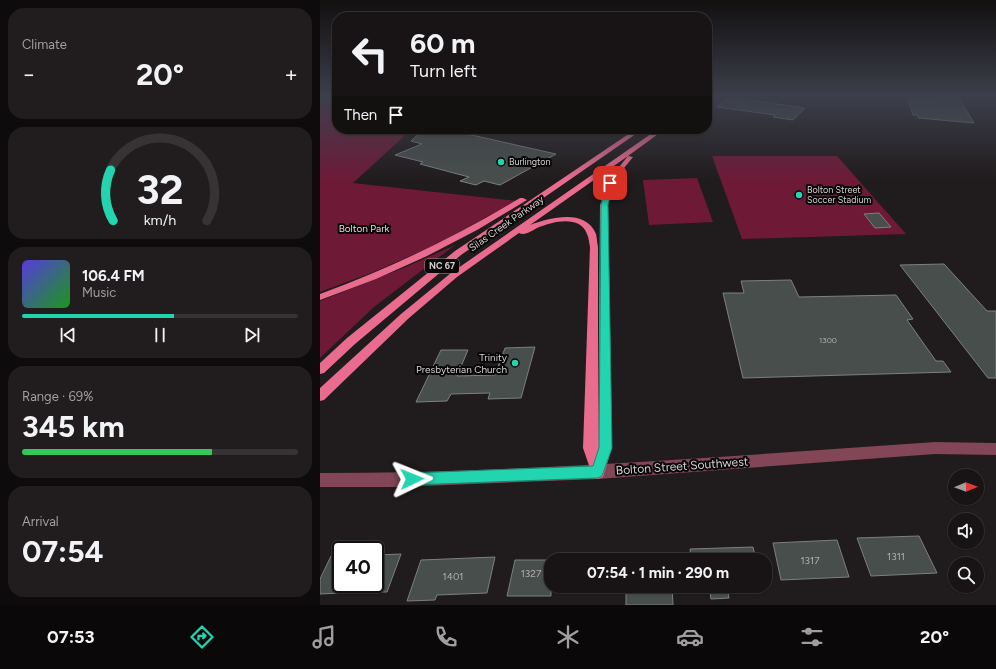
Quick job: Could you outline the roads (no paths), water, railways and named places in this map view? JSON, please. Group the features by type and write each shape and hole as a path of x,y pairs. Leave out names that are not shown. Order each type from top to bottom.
{"main road":[{"name":"Silas Creek Parkway","path":"320,370 351,341 458,253 633,134"},
{"name":"Silas Creek Parkway","path":"320,396 400,320 454,275 652,134"},
{"path":"598,472 605,448 604,205 606,193 618,169 630,157 648,144 655,134"},
{"path":"320,297 353,286 429,253 502,214 550,184 573,174"},
{"path":"454,275 480,263 520,234 541,223 555,220 572,220 583,224 591,231 594,247 590,448 598,472"}],"street":[{"name":"Bolton Street Southwest","path":"320,480 398,480 598,472 935,448 996,449"}],"place":[{"name":"Burlington","path":"501,162"},
{"name":"Bolton Street Soccer Stadium","path":"799,195"},
{"name":"Trinity Presbyterian Church","path":"515,363"}],"park label":[{"name":"Bolton Park","path":"364,228"}]}
